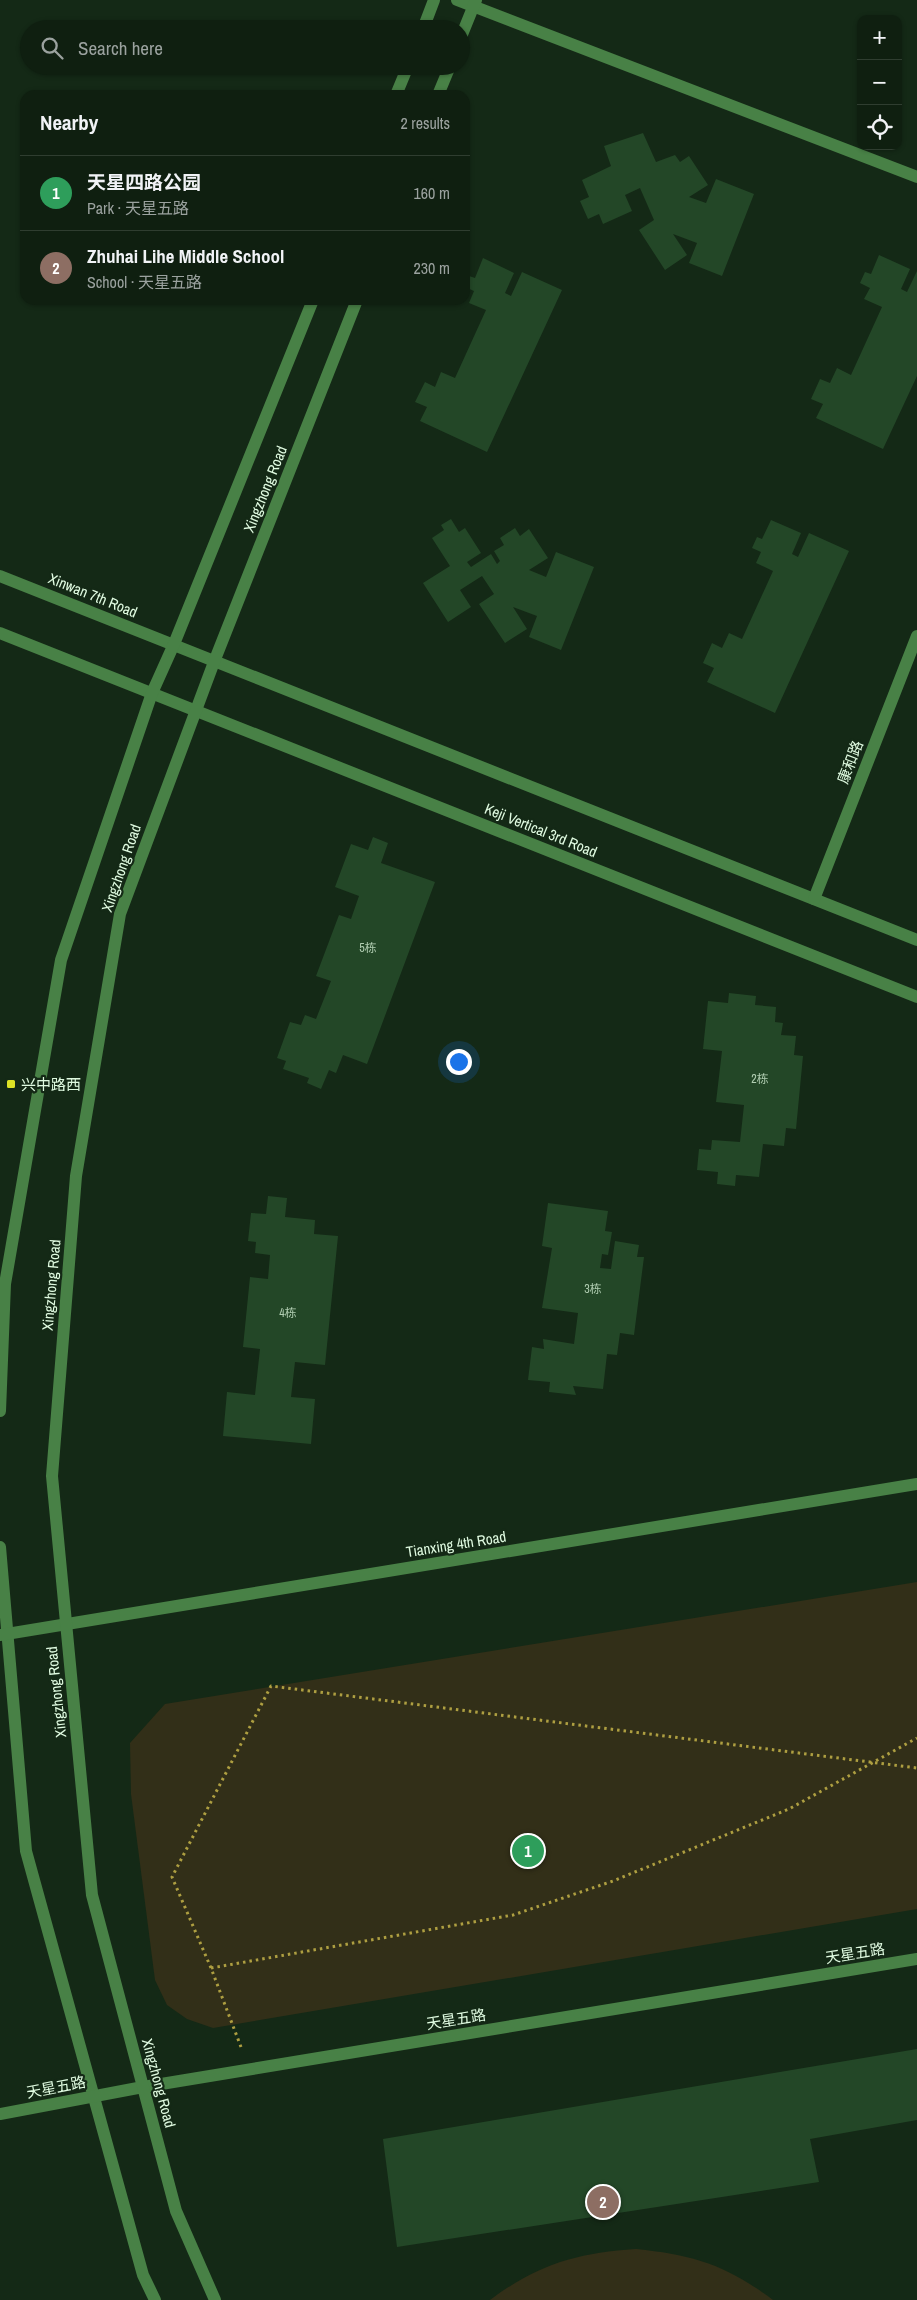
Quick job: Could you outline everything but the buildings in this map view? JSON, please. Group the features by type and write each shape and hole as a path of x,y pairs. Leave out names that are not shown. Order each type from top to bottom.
{"street":[{"path":"426,20 434,0"},
{"path":"457,0 475,3 917,177"},
{"path":"468,20 475,3"},
{"path":"398,90 404,75"},
{"path":"440,90 446,75"},
{"name":"Xingzhong Road","path":"0,1411 5,1284 61,960 152,694 311,305"},
{"name":"Xingzhong Road","path":"215,2300 176,2211 92,1895 52,1476 76,1176 120,914 195,710 355,305"},
{"name":"Xinwan 7th Road","path":"0,576 174,644"},
{"path":"0,633 152,694"},
{"name":"康和路","path":"814,899 917,636"},
{"path":"174,644 214,662 917,940"},
{"name":"Keji Vertical 3rd Road","path":"152,694 917,996"},
{"name":"Tianxing 4th Road","path":"4,1635 917,1484"},
{"path":"0,1547 4,1635 26,1851 143,2274 155,2300"},
{"name":"天星五路","path":"0,2114 143,2086 917,1959"}],"path":[{"path":"249,2069 211,1968 172,1877 271,1686 917,1768"},
{"path":"211,1968 512,1915 612,1882 780,1813 917,1738"}],"shaded area":[{"path":"917,1582 917,1909 213,2028 187,2019 167,2005 155,1980 131,1794 130,1743 165,1704"},
{"path":"636,2249 657,2251 709,2264 740,2278 773,2300 490,2300 525,2277 559,2263 577,2257"}],"place":[{"name":"兴中路西","path":"11,1084"},
{"name":"天星四路公园","path":"528,1851"},
{"name":"Zhuhai Lihe Middle School","path":"603,2202"}]}
